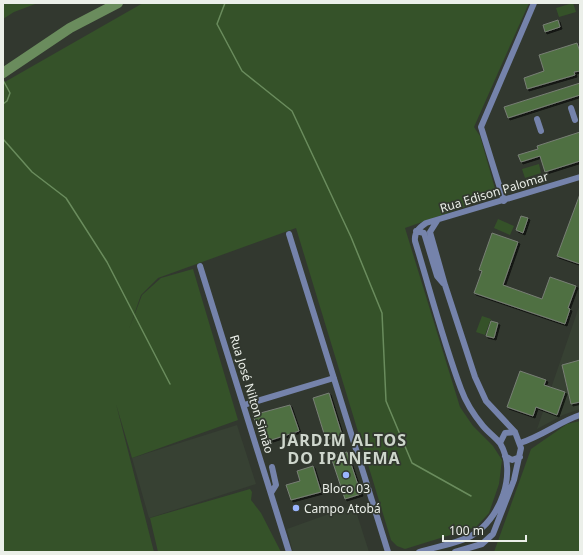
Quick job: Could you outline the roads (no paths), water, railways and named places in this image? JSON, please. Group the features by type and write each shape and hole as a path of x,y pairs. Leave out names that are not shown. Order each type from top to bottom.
{"street":[{"path":"504,201 481,127 534,3"},
{"path":"571,108 575,120"},
{"path":"537,119 541,131"},
{"name":"Rua Edison Palomar","path":"416,231 426,224 438,220 580,177"},
{"path":"438,220 430,232 445,285 475,377 483,395 495,412 515,432 520,443 520,457 514,480 493,534 482,544 456,552"},
{"path":"419,552 470,537 484,527 497,510 506,480 507,469 505,456 500,443 474,414 461,390 415,241 416,231 424,233 437,276 445,285"},
{"path":"289,234 388,552"},
{"name":"Rua José Nilton Simão","path":"200,266 289,552"},
{"path":"244,405 334,378"},
{"path":"520,443 540,436 567,420 580,415"},
{"path":"500,443 505,433 515,432"},
{"path":"505,456 512,460 520,457"},
{"path":"271,494 276,485 272,467"},
{"path":"448,552 476,544 475,540 470,537"}],"waterway":[{"path":"3,73 70,28 118,3"},
{"path":"225,3 217,24 242,71 292,111 351,237 382,313 386,401 412,463 471,496"},
{"path":"3,80 10,93 7,101 3,104"},
{"path":"3,139 32,172 66,198 107,262 170,384"}],"place":[{"name":"Bloco 03","path":"346,475"},
{"name":"Campo Atobá","path":"296,508"}],"district":[{"name":"JARDIM ALTOS DO IPANEMA","path":"344,449"}]}
